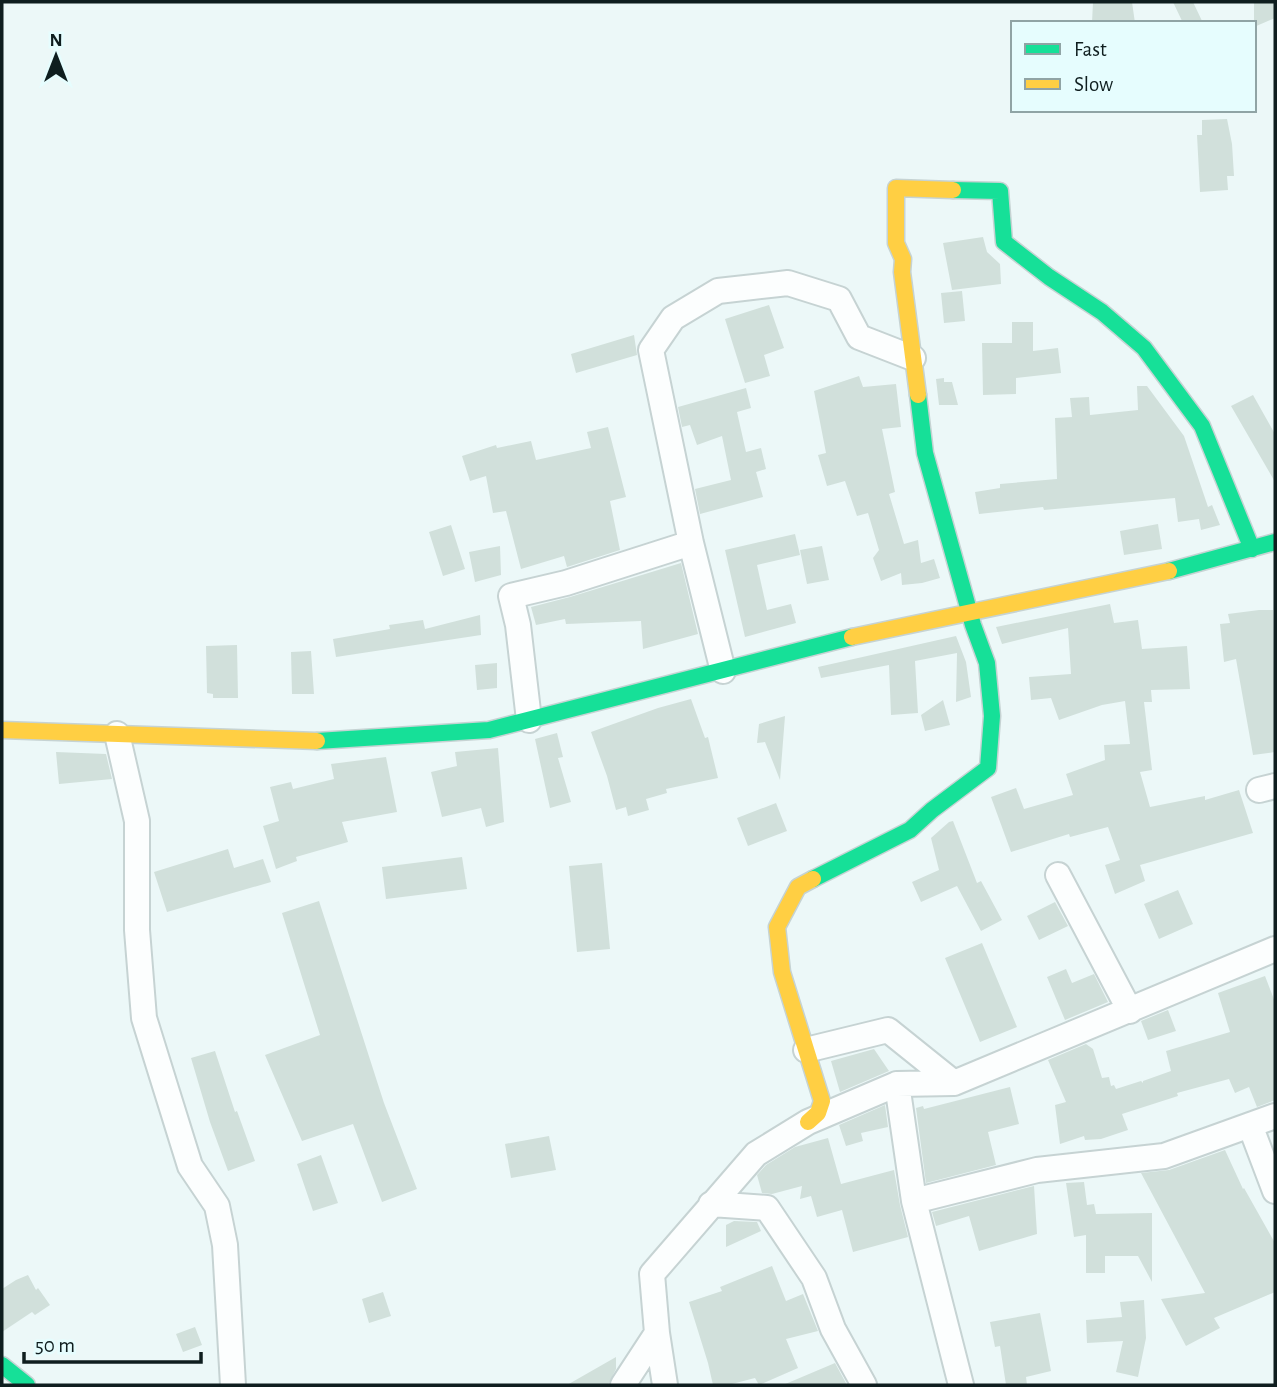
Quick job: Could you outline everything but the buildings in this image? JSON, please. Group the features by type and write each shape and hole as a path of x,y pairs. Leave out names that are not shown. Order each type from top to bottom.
{"street":[{"path":"808,1122 818,1113 822,1101 782,972 777,927 798,887 910,830 988,768 993,745 987,660 973,628 925,453 902,272 903,259 896,243 896,188 1000,191 1004,243 1102,312 1144,348 1202,426 1252,549"},
{"path":"723,671 691,543 651,351 673,318 718,291 788,283 839,299 859,337 913,358"},
{"path":"2,730 306,741 489,730 860,635 970,610 1197,565 1275,542"},
{"path":"529,720 518,625 511,596 566,583 691,543"},
{"path":"117,734 137,821 137,930 144,1018 190,1166 217,1206 225,1245 233,1385"},
{"path":"1058,875 1130,1011"},
{"path":"665,1385 652,1274 756,1154 808,1122 897,1084 954,1083 1275,949"},
{"path":"806,1050 888,1030 954,1083"},
{"path":"897,1084 914,1201 961,1385"},
{"path":"914,1201 1037,1170 1164,1156 1275,1116"},
{"path":"1250,1125 1275,1191"},
{"path":"711,1204 767,1209 814,1278 833,1329 864,1385"},
{"path":"623,1385 657,1333"},
{"path":"2,1365 27,1385"}],"traffic: fast":[{"path":"953,190 1000,191 1004,242 1049,277 1102,312 1144,348 1202,426 1252,549"},
{"path":"813,879 910,830 988,768 992,716 987,663 973,625 925,453 918,395"},
{"path":"1169,571 1275,542"},
{"path":"317,741 489,730 852,637"},
{"path":"2,1365 27,1385"}],"traffic: slow":[{"path":"918,395 902,272 903,259 896,243 896,188 953,190"},
{"path":"852,637 1169,571"},
{"path":"2,730 317,741"},
{"path":"808,1122 818,1113 822,1101 782,972 777,927 798,887 813,879"}]}
